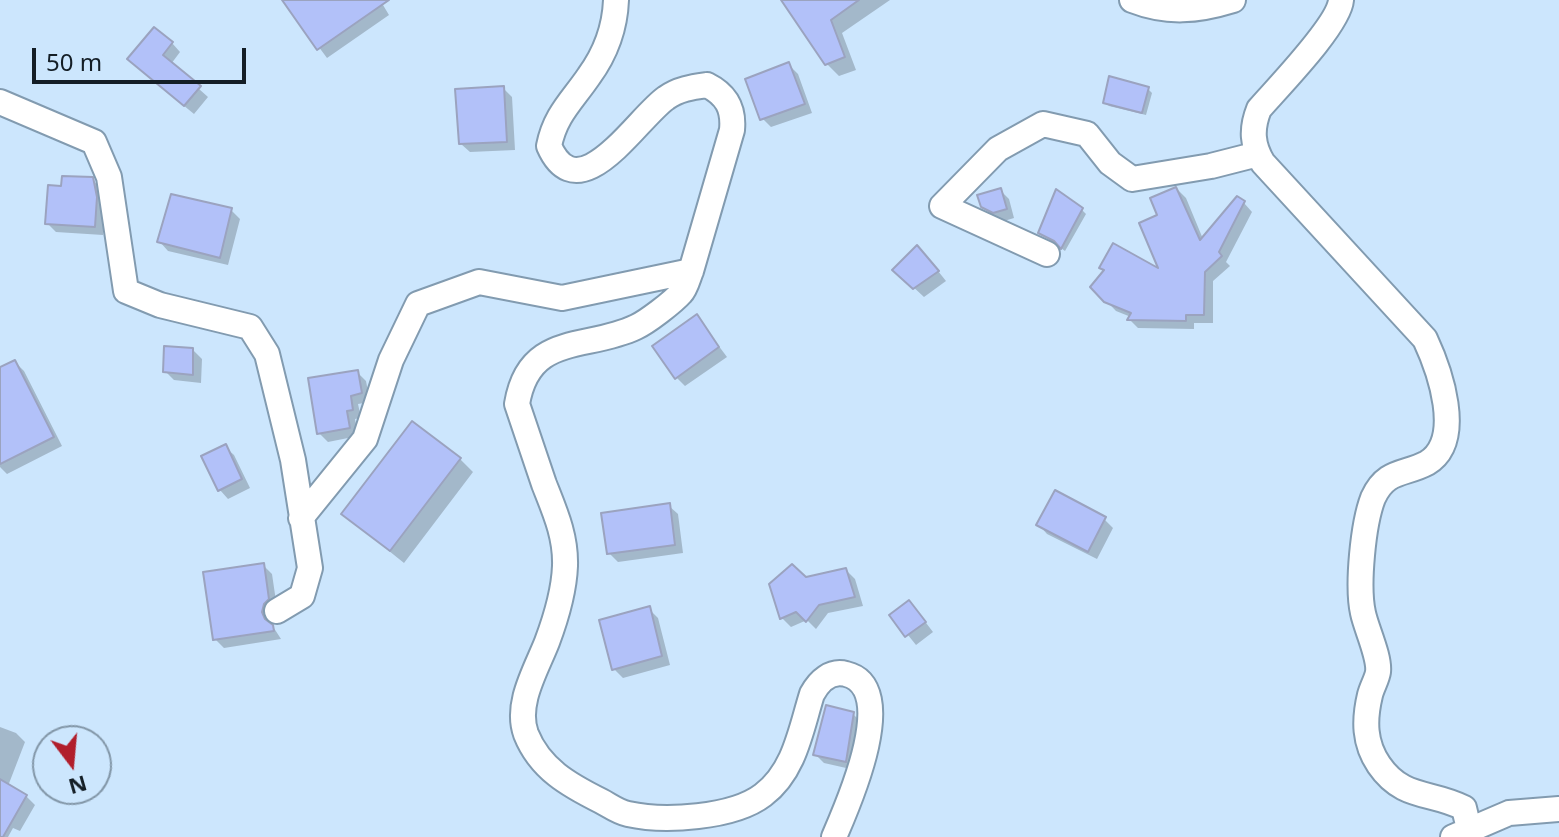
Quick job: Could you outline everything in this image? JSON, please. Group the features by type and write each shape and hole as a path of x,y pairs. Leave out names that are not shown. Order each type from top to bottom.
{"street":[{"path":"616,0 609,36 599,60 553,125 549,146 559,162 568,168 587,170 596,166 666,98 691,87 707,85 717,90 730,107 732,130 691,271 682,292 637,327 551,350 533,364 520,388 517,404 560,525 565,566 556,615 534,671 522,717 534,749 555,775 569,785 625,813 696,816 750,803 772,787 790,762 818,684 827,677 844,673 865,688 870,728 854,790 834,837"},
{"path":"1132,0 1162,10 1183,11 1204,9 1233,0"},
{"path":"1341,0 1324,32 1259,109 1253,134 1258,154 1425,339 1439,369 1447,422 1442,446 1427,463 1389,477 1381,485 1371,505 1360,599 1379,670 1370,695 1366,737 1379,766 1406,791 1453,802 1464,808 1461,833 1509,813 1559,809"},
{"path":"0,102 94,142 109,177 126,291 160,305 250,327 267,354 283,411 310,568 302,596 277,611"},
{"path":"1047,254 942,206 998,149 1043,124 1087,134 1110,163 1132,179 1211,166 1258,154"},
{"path":"301,518 365,439 391,360 418,304 479,282 562,298 691,271"}],"building":[{"path":"282,0 389,0 317,50"},
{"path":"781,0 859,0 831,20 845,57 825,65"},
{"path":"154,27 173,42 163,55 201,86 184,106 127,59"},
{"path":"789,62 805,104 760,120 745,79"},
{"path":"1109,76 1149,87 1142,113 1103,103"},
{"path":"504,86 507,142 459,144 455,89"},
{"path":"62,176 93,177 97,197 95,227 45,224 48,185 61,186"},
{"path":"1176,187 1200,240 1237,196 1245,201 1219,252 1222,256 1205,272 1204,315 1186,315 1186,321 1127,320 1131,313 1104,302 1090,287 1104,270 1099,268 1113,243 1158,268 1139,223 1157,215 1150,198"},
{"path":"1001,188 1007,209 993,213 981,207 977,195"},
{"path":"1056,189 1083,208 1061,249 1054,241 1038,233"},
{"path":"171,194 232,208 220,258 157,242"},
{"path":"917,245 939,271 913,289 892,270"},
{"path":"697,314 719,347 675,379 652,346"},
{"path":"164,346 193,348 193,375 163,372"},
{"path":"15,360 54,437 0,464 0,367"},
{"path":"358,370 362,393 351,396 353,410 347,411 350,428 317,434 308,378"},
{"path":"412,421 461,458 390,551 341,514"},
{"path":"226,444 242,479 218,491 201,456"},
{"path":"1055,490 1106,517 1088,552 1036,525"},
{"path":"670,503 675,545 607,554 601,513"},
{"path":"264,563 269,599 262,612 274,631 213,640 203,572"},
{"path":"792,564 806,577 846,568 855,597 819,605 806,622 796,612 780,619 769,584"},
{"path":"909,600 926,622 905,637 889,615"},
{"path":"650,606 662,656 612,670 599,620"},
{"path":"826,705 854,712 846,762 813,755"},
{"path":"0,779 27,795 3,837 0,837"}]}
